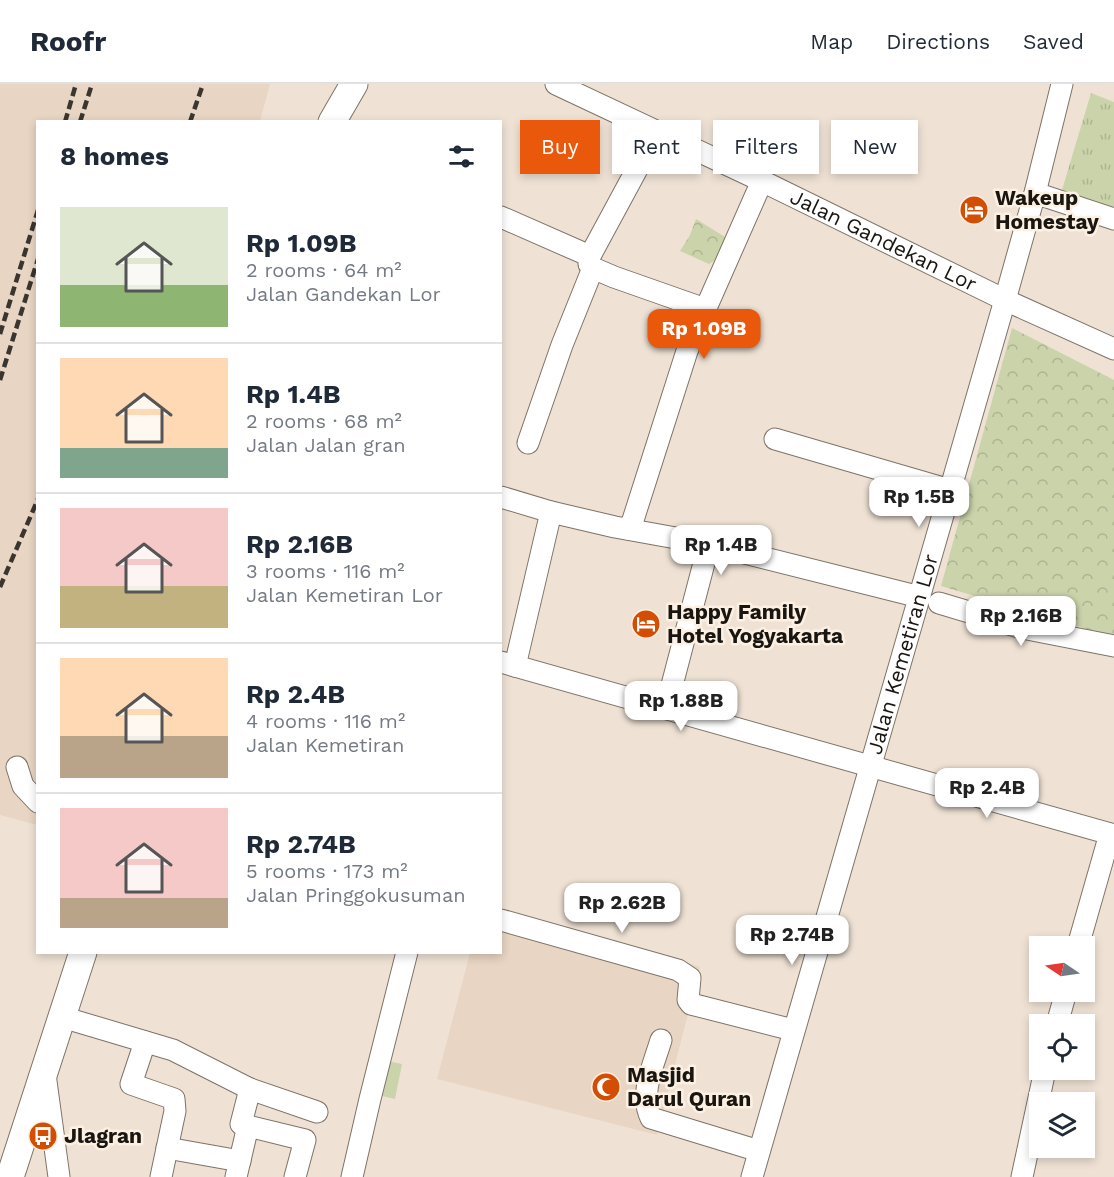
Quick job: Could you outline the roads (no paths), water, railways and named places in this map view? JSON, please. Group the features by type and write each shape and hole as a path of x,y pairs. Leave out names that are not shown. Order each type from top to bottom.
{"main road":[{"path":"333,120 354,84"},
{"path":"10,1177 82,954"}],"street":[{"name":"Jalan Gandekan Lor","path":"556,84 632,120"},
{"name":"Jalan Kemetiran Lor","path":"752,1177 871,766 929,600 950,490 1035,192 1062,84"},
{"name":"Jalan Gandekan Lor","path":"701,153 1005,300 1114,349"},
{"path":"528,443 592,262 636,174"},
{"path":"628,529 633,520 687,351 762,181"},
{"path":"1035,192 1114,219"},
{"path":"502,217 592,262 705,309"},
{"path":"775,439 950,490"},
{"path":"502,497 550,512 709,544 929,600 1022,628 1114,646"},
{"path":"550,512 508,664 1112,835 1081,936"},
{"path":"666,708 709,544"},
{"path":"18,767 23,786 36,800"},
{"path":"502,920 678,970 690,978 688,1000 692,1004 793,1030"},
{"path":"352,1177 406,954"},
{"path":"62,1017 173,1050 250,1089 317,1112"},
{"path":"661,1040 646,1094 651,1118 759,1151"},
{"path":"145,1041 131,1084 174,1099 175,1111 160,1177"},
{"path":"45,1070 65,1175"},
{"path":"1022,1177 1043,1080"},
{"path":"250,1089 241,1124 305,1140 295,1177"},
{"path":"167,1148 238,1169 249,1126"}],"railway":[{"path":"66,120 76,84"},
{"path":"81,120 92,84"},
{"path":"191,120 203,84"},
{"path":"0,334 36,217"},
{"path":"0,380 36,265"},
{"path":"0,587 36,504"}],"place":[{"name":"Wakeup Homestay","path":"974,210"},
{"name":"Happy Family Hotel Yogyakarta","path":"646,624"},
{"name":"Masjid Darul Quran","path":"606,1087"},
{"name":"Jlagran","path":"43,1136"}]}
